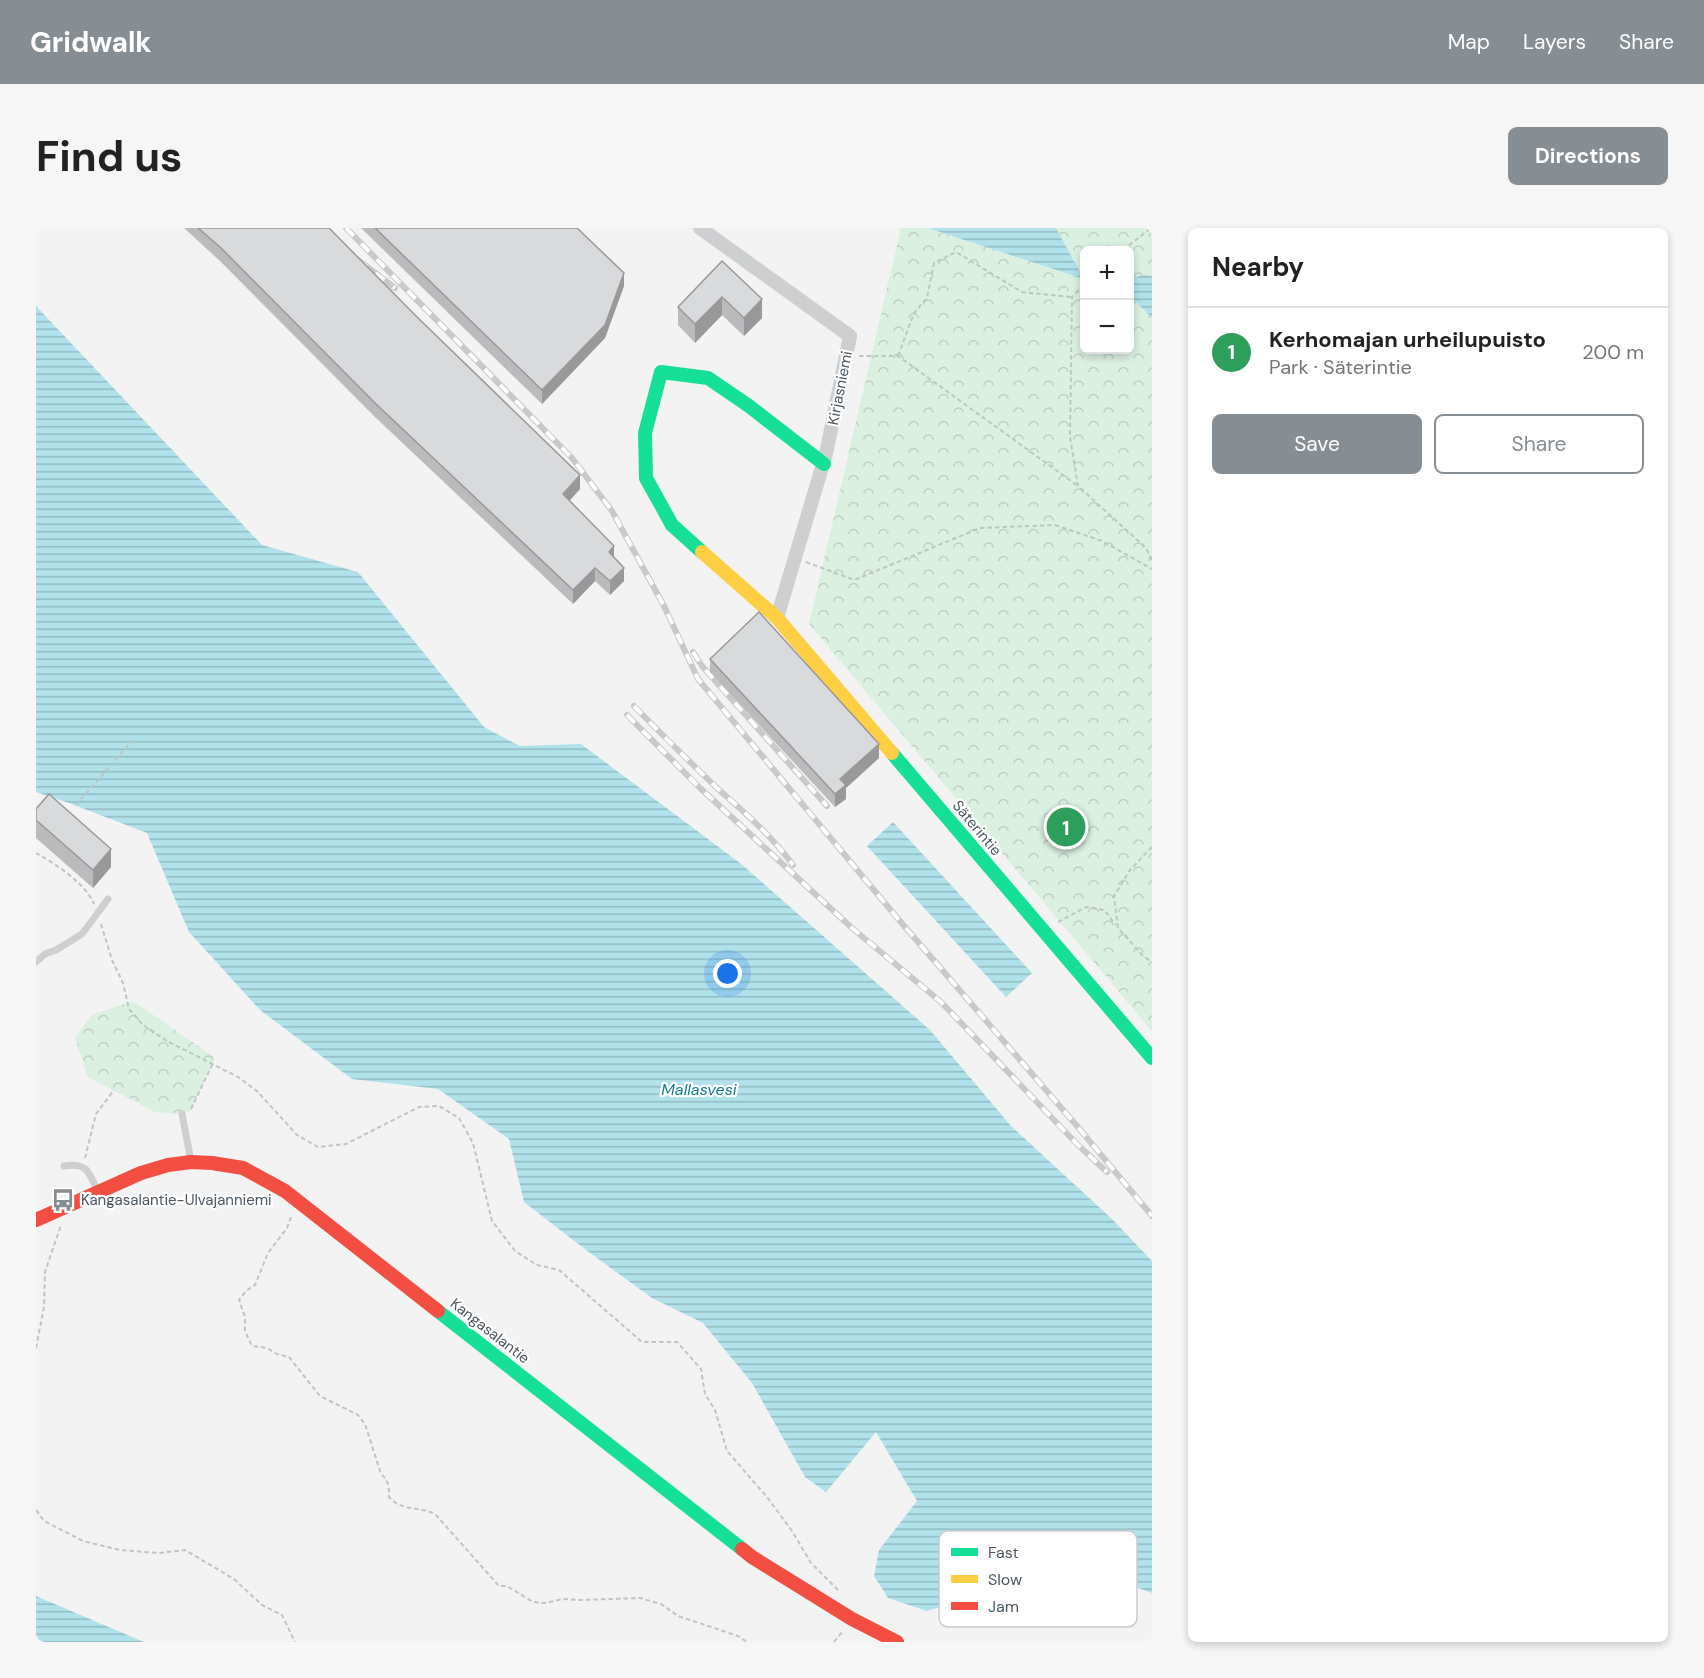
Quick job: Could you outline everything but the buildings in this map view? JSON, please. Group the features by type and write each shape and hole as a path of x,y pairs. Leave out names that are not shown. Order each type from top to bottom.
{"street":[{"name":"Kirjasniemi","path":"700,228 850,336 824,464 777,618"},
{"name":"Säterintie","path":"824,464 749,406 708,378 661,372 645,434 646,478 672,525 777,618 1152,1059"},
{"name":"Kangasalantie","path":"36,1220 141,1173 168,1165 212,1162 243,1168 285,1191 753,1557 852,1619 897,1642"}],"lane":[{"path":"36,962 45,954 82,934 108,899"},
{"path":"182,1114 191,1162"},
{"path":"64,1166 74,1164 83,1166 91,1175 98,1192"}],"path":[{"path":"1128,246 1151,228"},
{"path":"898,356 914,313 927,298 934,263 956,252 1022,292 1072,297"},
{"path":"1078,486 1070,437 1072,297 1080,289"},
{"path":"846,356 898,356 1078,486 1146,548 1152,561"},
{"path":"795,558 854,580 980,528 1055,525 1102,541 1152,569"},
{"path":"76,805 134,740"},
{"path":"1118,928 1113,896 1130,870 1152,847"},
{"path":"36,853 56,865 90,894 112,960 123,983 129,1009 143,1025 167,1041 238,1077 257,1091 297,1135 318,1147 346,1144 419,1107 439,1106 459,1118 473,1143 492,1221 515,1251 537,1265 559,1270 642,1342 677,1342 701,1369 705,1394 715,1410 727,1451 767,1497 792,1531 811,1563 845,1597"},
{"path":"1043,931 1086,907 1104,910 1143,956 1152,962"},
{"path":"182,1114 190,1111 213,1063"},
{"path":"83,1166 96,1114 114,1090"},
{"path":"297,1201 287,1228 268,1253 255,1285 239,1300 245,1317 246,1331 252,1346 267,1348 289,1357 320,1396 358,1415 366,1424 381,1474 387,1479 389,1497 395,1504 414,1510 431,1511 499,1586 507,1586 533,1602 546,1603 562,1599 640,1598 661,1604 678,1616 738,1636 747,1642"},
{"path":"36,1348 44,1307 45,1272 61,1226 56,1211"},
{"path":"36,1510 44,1521 83,1541 120,1550 159,1553 185,1550 234,1579 262,1605 282,1615 295,1642"}],"green space":[{"path":"901,228 928,228 1080,277 1080,354 1134,354 1134,246 1080,246 1080,271 1056,228 1152,228 1152,1031 809,624"},
{"path":"133,1001 214,1057 190,1111 182,1114 155,1112 88,1077 75,1038 92,1015"}],"water":[{"path":"928,228 1056,228 1080,272 1080,278"},
{"path":"1144,275 1152,276 1152,318 1134,300 1134,278"},
{"name":"Mallasvesi","path":"36,306 262,545 358,572 484,727 520,746 581,744 740,863 930,1030 1011,1126 1112,1219 1152,1261 1152,1593 1137,1588 1137,1531 939,1531 939,1607 927,1611 888,1598 874,1576 879,1550 917,1501 876,1432 826,1492 805,1477 752,1383 703,1323 652,1298 524,1202 509,1139 438,1089 352,1079 260,1010 189,932 147,833 36,792"},
{"path":"893,822 1032,973 1006,997 867,846"},
{"path":"36,1596 144,1642 36,1642"}],"railway":[{"path":"346,228 572,458 612,511 664,606 698,679 899,920 1152,1216"},
{"path":"358,260 395,288"},
{"path":"693,652 702,666 827,806"},
{"path":"634,706 757,824 793,865"},
{"path":"627,715 700,788 852,928 941,1002 1078,1145 1107,1172"}],"traffic: fast":[{"path":"702,552 672,525 646,478 645,433 661,372 708,378 749,406 824,464"},
{"path":"892,753 1152,1058"},
{"path":"438,1311 742,1549"}],"traffic: slow":[{"path":"702,552 777,618 892,753"}],"traffic: jam":[{"path":"36,1220 141,1173 168,1165 191,1162 243,1168 285,1191 438,1311"},
{"path":"742,1549 852,1619 897,1642"}],"place":[{"name":"Kerhomajan urheilupuisto","path":"1066,827"},
{"name":"Kangasalantie-Ulvajanniemi","path":"63,1200"}]}
